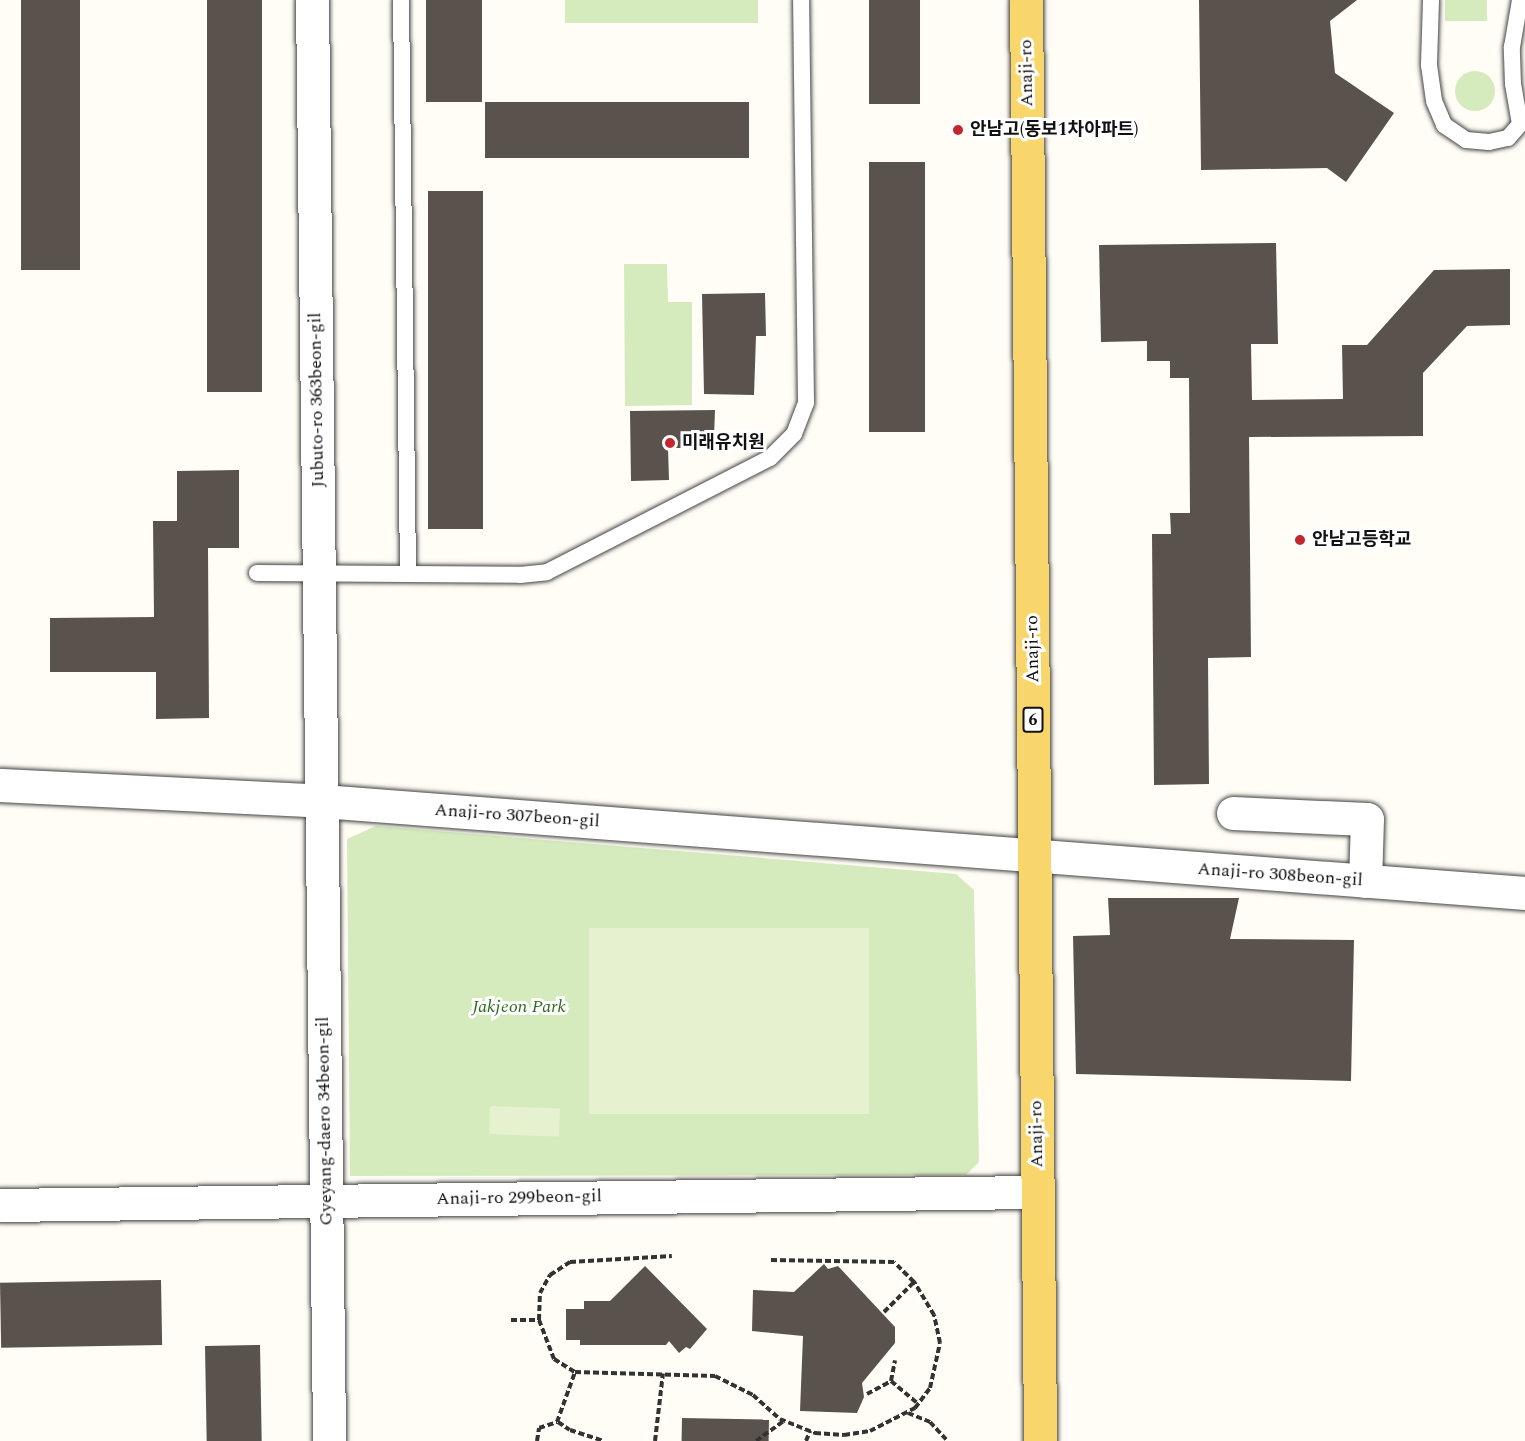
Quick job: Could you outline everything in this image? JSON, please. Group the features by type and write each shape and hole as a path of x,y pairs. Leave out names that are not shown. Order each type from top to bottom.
{"main road":[{"name":"Anaji-ro","path":"1026,0 1040,1441"}],"street":[{"name":"Jubuto-ro 363beon-gil","path":"312,0 322,801"},
{"name":"Anaji-ro 307beon-gil","path":"0,785 322,801 1034,856"},
{"name":"Gyeyang-daero 34beon-gil","path":"322,801 329,1441"},
{"path":"1233,813 1367,819 1365,881"},
{"name":"Anaji-ro 308beon-gil","path":"1034,856 1525,893"},
{"name":"Anaji-ro 299beon-gil","path":"0,1205 1038,1192"}],"lane":[{"path":"401,0 408,574"},
{"path":"257,573 547,572 770,458 794,434 806,402 801,0"},
{"path":"1431,0 1429,65 1434,101 1444,125 1466,140 1508,138 1520,124 1521,110 1512,46 1521,0"}],"path":[{"path":"672,1256 570,1262 550,1275 540,1293 539,1320 555,1359 575,1372 715,1376 753,1395 784,1421 810,1431 844,1435 870,1431 907,1413 918,1404 930,1388 940,1343 934,1315 914,1282 894,1262 770,1260"},
{"path":"884,1312 914,1282"},
{"path":"511,1320 539,1320"},
{"path":"891,1381 895,1360"},
{"path":"558,1422 575,1372"},
{"path":"655,1441 663,1373"},
{"path":"891,1381 918,1404"},
{"path":"867,1394 891,1381"},
{"path":"907,1413 930,1422 948,1441"},
{"path":"756,1441 784,1421"},
{"path":"537,1441 539,1428 558,1422"},
{"path":"558,1422 570,1430 603,1441"},
{"path":"806,1441 810,1431"},
{"path":"761,1441 763,1435"}],"green space":[{"path":"565,0 758,0 758,23 565,23"},
{"path":"1445,0 1487,0 1487,21 1445,21"},
{"path":"1475,71 1483,72 1489,77 1494,83 1494,99 1489,105 1483,110 1475,111 1467,110 1461,105 1456,99 1455,91 1456,83 1461,77 1467,72"},
{"path":"624,264 667,264 668,302 692,302 692,405 625,406"},
{"name":"Jakjeon Park","path":"376,826 956,874 974,890 979,1162 966,1175 350,1176 347,839"},
{"path":"589,928 869,928 869,1114 589,1114"},
{"path":"490,1106 560,1108 559,1136 489,1134"}],"building":[{"path":"21,0 80,0 80,270 21,270"},
{"path":"207,0 262,0 262,392 207,392"},
{"path":"426,0 482,0 482,102 426,102"},
{"path":"869,0 920,0 920,104 869,104"},
{"path":"1199,0 1357,0 1330,21 1335,73 1394,113 1346,182 1327,168 1201,170"},
{"path":"485,102 749,102 749,158 485,158"},
{"path":"869,162 925,162 925,432 869,432"},
{"path":"428,191 483,191 483,529 428,529"},
{"path":"1276,243 1278,344 1251,344 1252,400 1343,399 1342,345 1367,345 1434,270 1510,269 1510,325 1467,326 1423,373 1423,436 1249,437 1251,657 1208,658 1209,784 1154,785 1152,534 1171,534 1170,513 1190,513 1189,378 1170,378 1170,361 1147,361 1147,341 1101,342 1099,245"},
{"path":"765,293 766,336 756,336 754,395 704,394 702,294"},
{"name":"미래유치원","path":"715,410 714,438 708,448 668,448 669,480 631,481 630,411"},
{"path":"239,470 239,548 208,548 209,718 156,719 156,672 50,672 50,618 154,617 153,521 177,521 177,471"},
{"path":"1108,898 1239,898 1230,939 1354,940 1351,1081 1076,1074 1073,936 1110,935"},
{"path":"824,1264 828,1269 838,1266 895,1327 895,1343 862,1383 864,1397 857,1413 800,1411 803,1336 752,1331 753,1290 794,1292"},
{"path":"645,1266 707,1329 690,1349 686,1347 679,1353 669,1341 666,1345 580,1345 580,1340 566,1340 566,1309 584,1309 584,1301 610,1301"},
{"path":"161,1280 162,1345 1,1348 0,1283"},
{"path":"260,1345 262,1441 207,1441 205,1346"},
{"path":"682,1418 769,1420 769,1441 682,1441"}],"place":[{"name":"안남고(동보1차아파트)","path":"958,130"},
{"name":"미래유치원","path":"670,443"},
{"name":"안남고등학교","path":"1300,540"}]}
